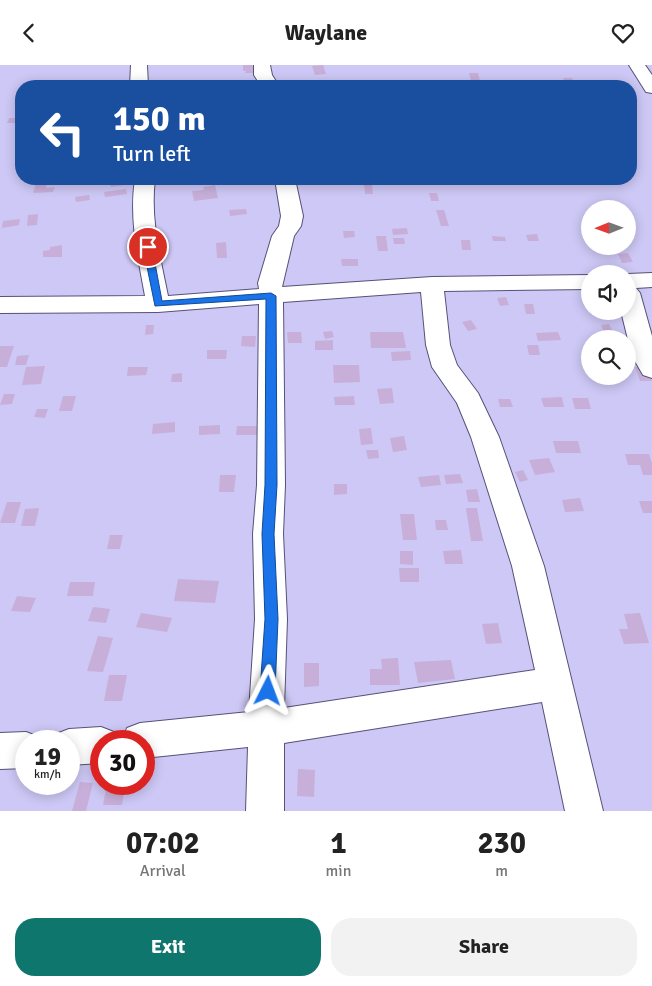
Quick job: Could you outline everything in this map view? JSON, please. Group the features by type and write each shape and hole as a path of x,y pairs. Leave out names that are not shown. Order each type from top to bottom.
{"street":[{"path":"139,65 139,80"},
{"path":"262,65 263,75 266,80"},
{"path":"637,65 652,88"},
{"path":"144,185 144,228 158,304"},
{"path":"264,811 271,619 268,534 271,485 270,283 283,236 290,226 292,216 286,185"},
{"path":"636,281 652,280"},
{"path":"0,305 158,304 432,284 581,282"},
{"path":"432,284 441,352 445,367 469,400 485,437 528,566 584,811"},
{"path":"635,320 645,356 652,369"},
{"path":"155,739 266,728 494,694 554,683"},
{"path":"0,751 15,750"}],"building":[{"path":"243,65 254,65 253,73 245,73"},
{"path":"323,65 326,74 315,75 312,66"},
{"path":"469,73 478,73 480,80 471,80"},
{"path":"563,78 572,78 573,80 564,80"},
{"path":"9,118 15,118 15,123 7,123"},
{"path":"35,185 47,185 46,188 55,187 53,192 33,193"},
{"path":"215,185 218,198 194,201 192,191 204,190 203,187"},
{"path":"364,185 372,185 373,194 365,194"},
{"path":"126,189 127,194 105,197 104,192"},
{"path":"429,193 437,193 439,201 431,201"},
{"path":"89,195 90,200 76,202 75,197"},
{"path":"246,209 247,214 230,216 229,210"},
{"path":"436,210 444,210 449,226 441,226"},
{"path":"38,214 37,225 27,226 28,215"},
{"path":"20,219 19,225 2,228 3,221"},
{"path":"407,228 408,234 393,235 392,229"},
{"path":"343,231 354,231 355,237 344,238"},
{"path":"537,234 539,241 528,241 526,235"},
{"path":"376,236 386,236 388,251 378,251"},
{"path":"492,236 505,237 506,241 493,241"},
{"path":"393,238 404,238 405,244 394,244"},
{"path":"461,240 470,240 471,250 462,250"},
{"path":"226,242 227,258 217,258 216,243"},
{"path":"62,245 62,257 43,257 43,251 50,250 50,247"},
{"path":"618,255 629,255 633,262 622,263"},
{"path":"341,259 358,259 358,266 342,266"},
{"path":"506,297 509,305 500,306 497,298"},
{"path":"524,304 533,304 535,314 526,314"},
{"path":"471,320 477,329 468,331 462,322"},
{"path":"609,324 612,330 603,330 601,325"},
{"path":"146,325 154,325 153,334 145,335"},
{"path":"332,331 334,337 325,339 323,332"},
{"path":"287,332 301,332 302,343 288,343"},
{"path":"370,332 403,332 406,348 371,348"},
{"path":"558,332 561,340 538,341 536,333"},
{"path":"242,336 256,336 255,347 241,346"},
{"path":"333,340 333,350 315,350 315,341"},
{"path":"527,345 538,345 540,355 529,355"},
{"path":"0,346 14,346 7,367 0,367"},
{"path":"207,350 227,350 226,359 207,359"},
{"path":"410,351 411,360 392,361 391,352"},
{"path":"29,355 26,365 15,365 17,356"},
{"path":"333,365 359,365 360,382 334,383"},
{"path":"45,366 41,384 22,385 26,367"},
{"path":"128,367 148,367 146,375 127,376"},
{"path":"636,367 646,367 652,381 640,381"},
{"path":"182,373 182,382 171,382 172,374"},
{"path":"392,388 394,403 380,404 377,389"},
{"path":"4,394 15,394 12,404 0,405"},
{"path":"63,396 76,396 72,411 59,411"},
{"path":"354,396 355,405 335,405 334,397"},
{"path":"562,397 564,407 544,407 541,398"},
{"path":"572,398 588,398 591,409 575,409"},
{"path":"498,399 510,399 513,407 500,407"},
{"path":"37,409 48,409 45,418 34,417"},
{"path":"175,422 175,432 152,434 153,424"},
{"path":"220,425 220,434 199,435 199,426"},
{"path":"237,426 258,426 257,435 236,435"},
{"path":"371,428 373,444 361,445 359,429"},
{"path":"404,436 407,450 393,452 390,438"},
{"path":"553,441 578,441 581,453 556,453"},
{"path":"366,450 378,450 379,458 368,459"},
{"path":"625,454 649,454 652,463 652,475 643,475 640,465 628,465"},
{"path":"549,458 555,472 535,475 529,460"},
{"path":"523,470 528,480 520,482 515,472"},
{"path":"460,474 463,483 446,484 444,475"},
{"path":"220,475 236,475 234,492 219,492"},
{"path":"439,475 441,485 421,487 418,477"},
{"path":"334,484 347,484 347,494 334,495"},
{"path":"477,489 480,502 468,502 466,490"},
{"path":"580,498 584,511 565,512 562,500"},
{"path":"639,501 652,501 652,513 643,513"},
{"path":"7,502 21,502 15,523 0,523"},
{"path":"39,508 35,526 21,526 25,509"},
{"path":"466,508 477,508 483,541 471,541"},
{"path":"400,514 414,514 417,540 403,540"},
{"path":"435,520 446,520 448,530 436,530"},
{"path":"110,535 123,535 120,549 107,549"},
{"path":"461,550 463,564 445,564 443,551"},
{"path":"400,551 413,551 413,565 400,564"},
{"path":"399,568 419,568 419,582 400,582"},
{"path":"178,579 219,581 215,603 174,601"},
{"path":"70,582 95,582 93,596 67,596"},
{"path":"17,596 36,598 30,612 11,611"},
{"path":"93,607 110,609 106,623 88,621"},
{"path":"141,613 172,618 167,632 136,627"},
{"path":"640,613 649,643 624,644 619,629 628,629 624,614"},
{"path":"498,623 502,643 486,644 482,624"},
{"path":"98,636 113,638 103,672 87,671"},
{"path":"398,658 400,685 370,685 370,669 382,669 381,659"},
{"path":"451,660 455,679 418,683 414,662"},
{"path":"304,663 319,663 319,686 304,687"},
{"path":"109,675 127,675 122,701 104,701"},
{"path":"298,769 315,770 314,797 297,796"},
{"path":"80,782 90,783 90,795 86,811 72,811 76,795 80,795"},
{"path":"105,795 123,795 122,805 103,805"}],"route":[{"path":"148,247 158,304 271,296 271,485 268,534 271,619 268,691"}]}
